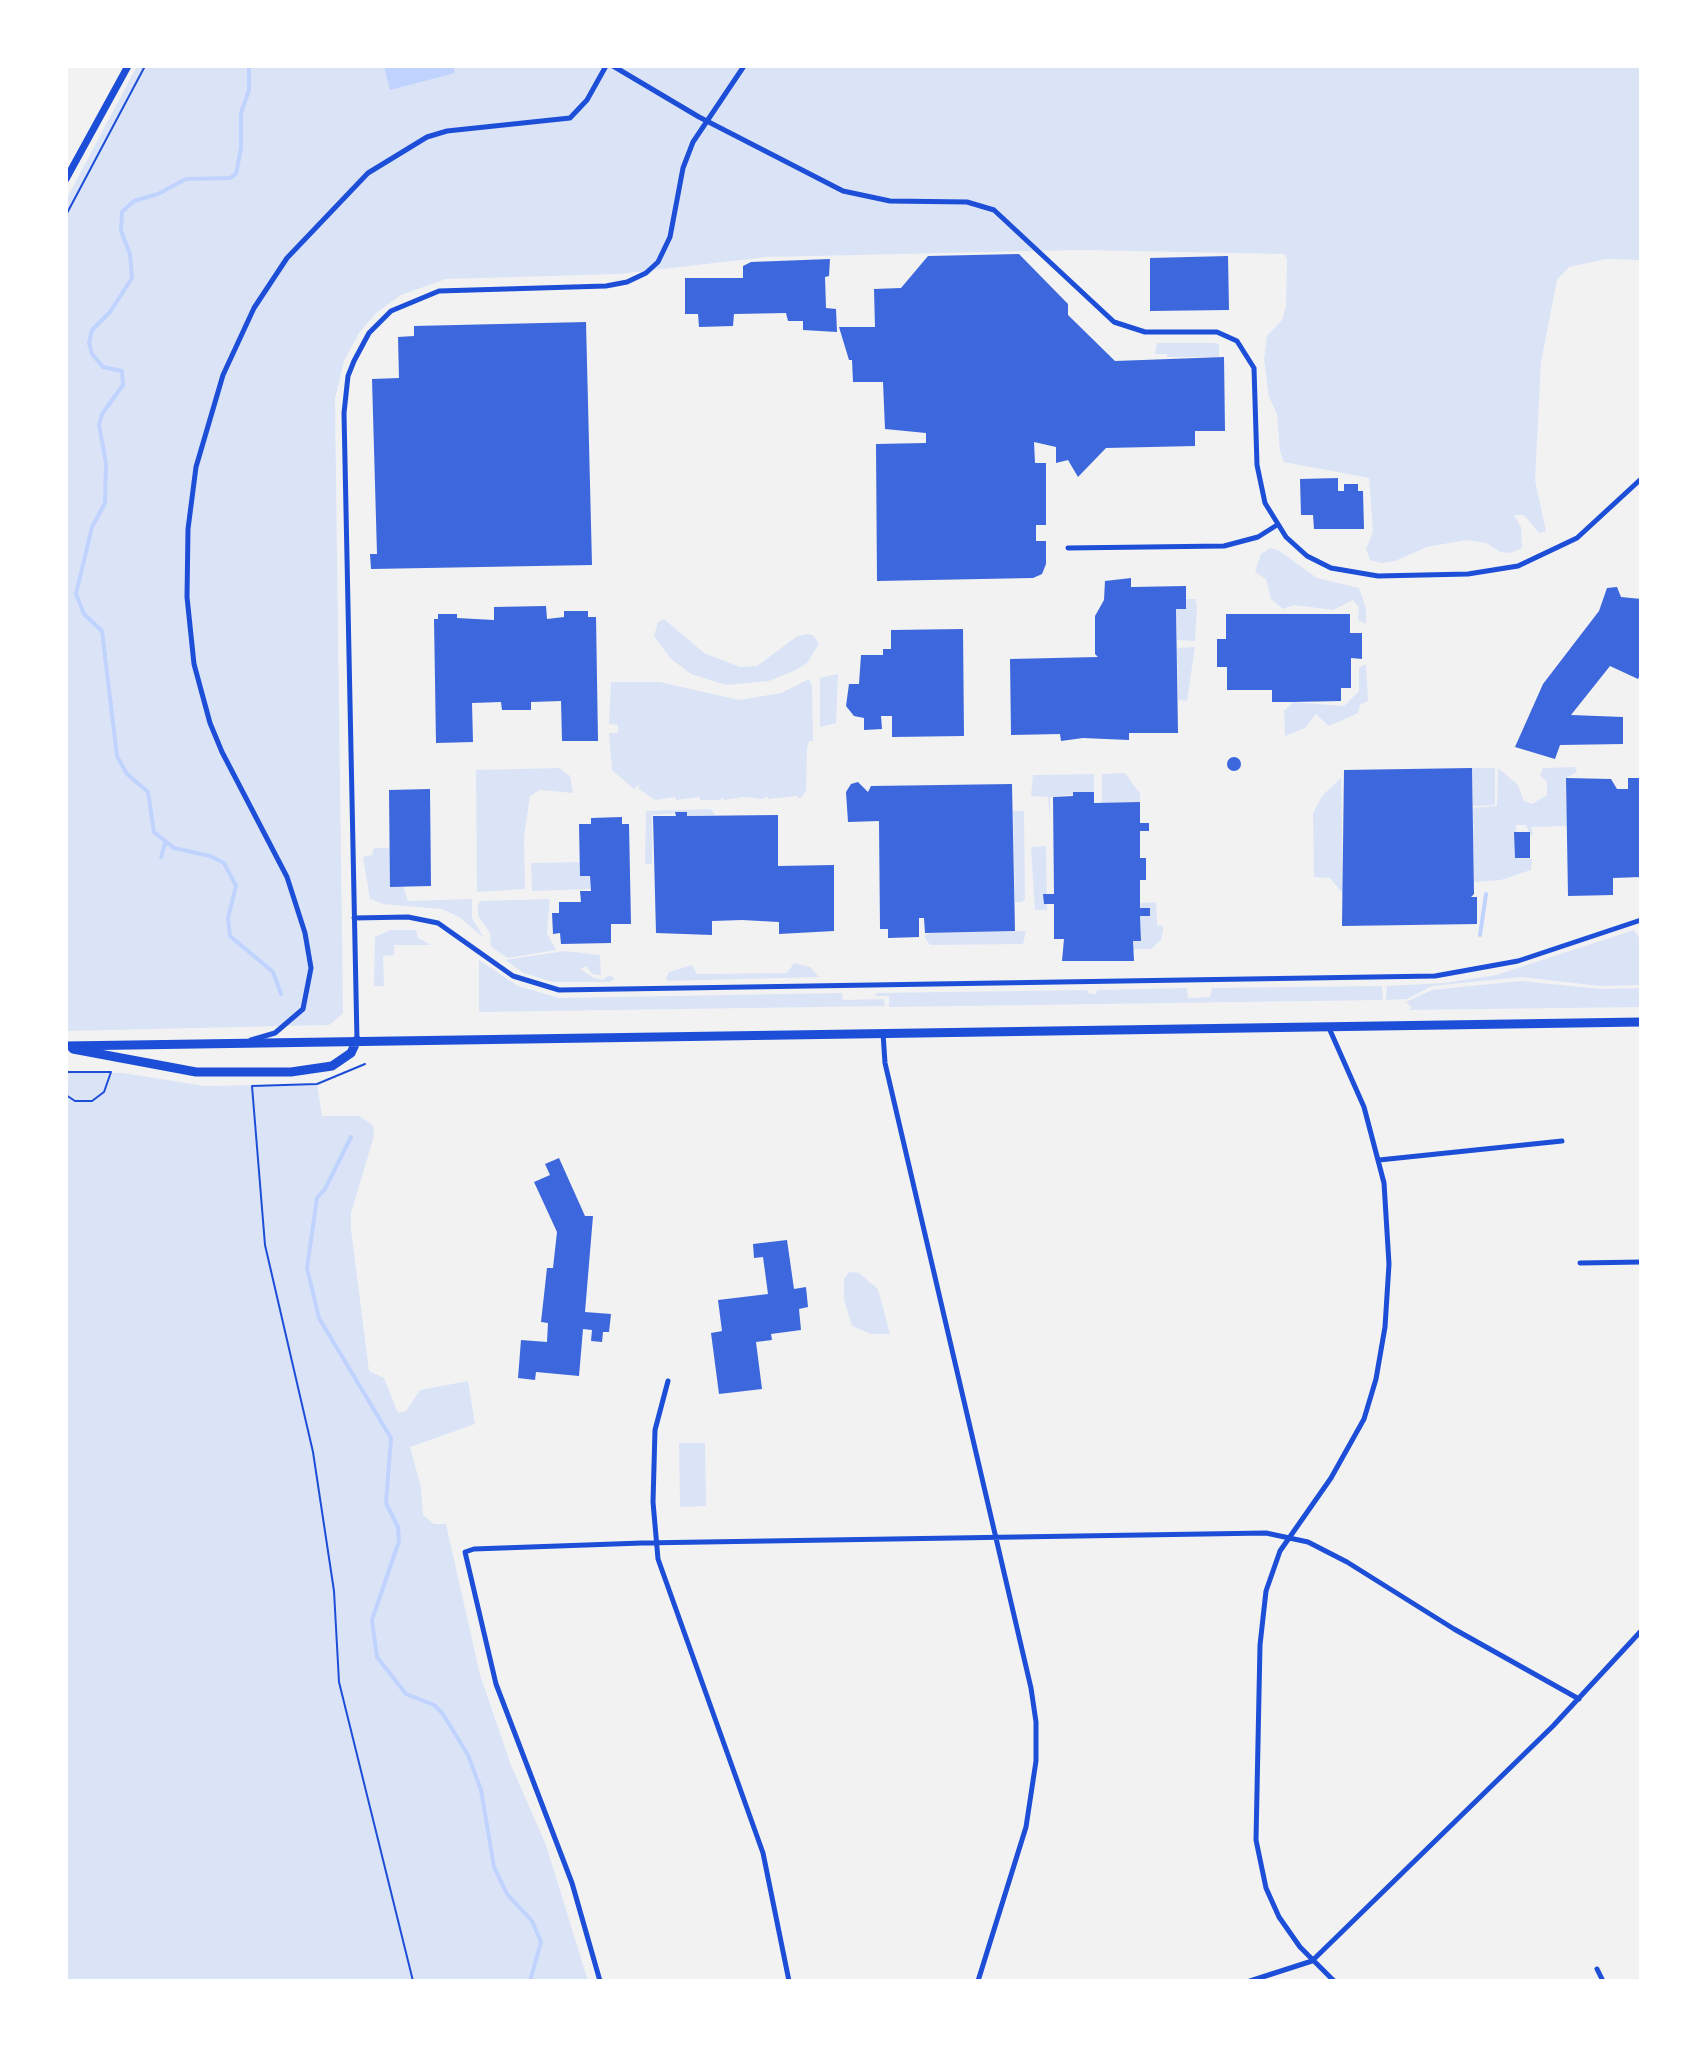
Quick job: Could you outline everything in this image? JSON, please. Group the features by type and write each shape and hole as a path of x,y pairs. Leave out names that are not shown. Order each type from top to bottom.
{"highway":[{"path":"66,1047 250,1040 1641,1022"},
{"path":"66,1047 196,1072 291,1072 332,1066 351,1053 357,1040"}],"street":[{"path":"66,179 128,66"},
{"path":"250,1040 275,1033 303,1009 311,968 305,933 287,877 222,752 194,664 187,597 188,529 196,467 223,375 254,308 287,258 322,217 368,173 427,137 447,131 570,118 587,100 606,66"},
{"path":"613,66 705,121 851,193 890,201 967,202 994,210 1108,318 1132,329 1217,332 1237,341 1254,368 1259,479 1265,503 1277,525 1307,556 1344,572 1378,576 1495,572 1539,559 1577,538 1641,479"},
{"path":"357,1040 344,413 354,361 369,333 391,311 439,291 606,286 627,282 646,273 658,262 670,237 685,159 705,121 744,66"},
{"path":"1068,548 1224,546 1258,537 1277,525"},
{"path":"354,918 408,917 438,923 513,976 559,990 1420,977 1518,961 1641,920"},
{"path":"1329,1027 1364,1107 1379,1160 1387,1210 1389,1264 1385,1327 1376,1379 1364,1419 1346,1453 1289,1537 1271,1572 1263,1611 1256,1840 1261,1870 1272,1903 1312,1961 1334,1981"},
{"path":"883,1032 885,1063 1031,1688 1036,1761 1026,1827 978,1981"},
{"path":"1379,1160 1562,1141"},
{"path":"1580,1263 1641,1262"},
{"path":"668,1381 655,1430 658,1559 763,1853 789,1981"},
{"path":"600,1981 572,1883 496,1684 465,1552 656,1542 1266,1533 1308,1542 1347,1562 1454,1629 1579,1699"},
{"path":"1250,1981 1312,1961 1579,1699 1641,1631"},
{"path":"1597,1969 1603,1981"}],"path":[{"path":"66,215 84,174 145,66"},
{"path":"66,1072 111,1072 104,1092 84,1101 66,1095"},
{"path":"252,1086 265,1245 313,1452 334,1591 342,1703 400,1920 413,1981"}],"shaded area":[{"path":"137,66 1641,66 1641,260 1606,259 1569,267 1557,280 1541,362 1535,480 1546,531 1539,533 1524,515 1514,515 1521,527 1522,548 1510,553 1500,552 1486,543 1466,540 1427,547 1395,561 1381,563 1370,560 1366,549 1373,532 1369,478 1284,462 1280,451 1277,414 1269,397 1264,360 1267,336 1282,320 1286,306 1287,259 1284,254 1079,250 767,257 619,274 446,279 401,295 376,313 359,333 344,361 335,399 343,1013 329,1025 66,1031 66,200"},
{"path":"1157,343 1219,344 1219,357 1167,357 1167,354 1155,354"},
{"path":"1270,548 1278,550 1317,578 1359,588 1366,608 1366,624 1358,620 1359,607 1353,600 1333,610 1294,605 1283,609 1271,599 1266,579 1255,572 1261,554"},
{"path":"1186,599 1195,599 1197,606 1195,641 1177,640 1176,609 1185,609"},
{"path":"664,619 704,653 740,667 757,666 796,637 806,634 813,635 819,644 807,663 796,670 769,681 726,685 691,674 671,659 654,636 658,622"},
{"path":"1195,647 1187,701 1178,700 1177,648"},
{"path":"1366,664 1368,701 1360,705 1358,713 1329,726 1316,714 1305,728 1285,736 1284,711 1293,702 1344,706 1359,691 1359,668"},
{"path":"838,674 836,723 820,727 820,678"},
{"path":"809,679 812,686 813,741 809,741 807,749 806,791 800,799 797,796 768,799 767,796 763,799 744,797 724,800 723,797 720,800 700,800 700,797 676,800 675,797 655,800 639,789 639,784 634,789 612,770 609,733 618,733 618,725 609,724 611,682 660,682 739,700 781,693"},
{"path":"1575,767 1577,772 1566,778 1567,826 1531,827 1533,835 1530,835 1526,825 1516,825 1515,858 1532,859 1531,870 1501,880 1474,882 1473,808 1497,806 1498,768 1518,785 1524,801 1532,804 1547,795 1547,782 1540,775 1543,768"},
{"path":"559,768 570,776 573,793 540,790 530,796 524,837 525,889 477,892 476,770"},
{"path":"1472,768 1495,768 1495,805 1473,806"},
{"path":"1125,773 1140,794 1140,802 1102,803 1102,774"},
{"path":"1094,774 1094,792 1050,797 1050,822 1048,797 1031,796 1033,775"},
{"path":"1341,778 1343,894 1330,878 1314,877 1313,813 1323,795"},
{"path":"711,809 715,815 687,816 686,812 652,815 652,864 645,864 646,811"},
{"path":"1013,811 1024,811 1025,899 1022,902 1015,902"},
{"path":"1046,846 1047,910 1035,910 1031,847"},
{"path":"374,848 390,848 408,901 472,899 472,918 484,938 459,917 442,909 383,904 370,899 363,857 372,855"},
{"path":"580,862 590,876 591,889 532,891 531,863"},
{"path":"550,899 547,933 556,950 508,958 491,947 490,933 478,916 481,901"},
{"path":"1156,902 1157,925 1163,926 1161,940 1151,949 1133,949 1133,941 1141,941 1140,916 1150,915 1150,909 1140,908 1141,903"},
{"path":"390,930 416,930 418,938 431,945 394,945 394,955 383,956 384,986 374,986 375,937"},
{"path":"1634,930 1641,941 1641,985 1600,986 1521,977 1432,986 1407,999 1386,1000 1387,986 1443,983 1496,975"},
{"path":"1026,931 1023,944 930,945 924,936 930,933"},
{"path":"565,951 600,955 601,975 592,974 586,966 580,969 594,978 602,980 610,975 615,979 610,982 552,982 524,973 505,960"},
{"path":"479,960 518,986 559,998 842,993 843,1000 884,999 885,1006 479,1012"},
{"path":"794,963 810,967 819,977 668,981 666,978 669,972 692,965 697,974 787,973"},
{"path":"1521,981 1601,989 1641,988 1641,1007 1408,1010 1412,1008 1406,1002 1432,990"},
{"path":"1382,986 1383,1000 889,1007 889,996 875,996 876,993 1088,990 1089,994 1096,994 1097,990 1187,988 1188,998 1210,997 1212,988"},
{"path":"66,1072 123,1073 204,1086 317,1084 322,1116 359,1116 373,1125 374,1136 351,1213 369,1371 384,1378 398,1413 406,1411 420,1390 468,1381 475,1424 410,1447 421,1487 423,1515 434,1524 446,1524 480,1675 511,1765 546,1845 588,1981 66,1981"},
{"path":"849,1272 859,1273 878,1289 890,1334 871,1334 852,1326 844,1299 844,1279"},
{"path":"679,1443 705,1443 706,1506 680,1507"}],"water":[{"path":"384,66 453,66 455,73 390,90"}],"building":[{"path":"1019,254 1068,304 1068,315 1115,361 1224,357 1225,431 1195,431 1195,446 1106,448 1078,477 1068,460 1056,463 1056,447 1034,442 1035,463 1046,463 1046,525 1036,525 1036,541 1046,541 1046,564 1042,574 1033,578 877,581 876,444 926,443 926,433 885,429 883,382 853,382 852,360 849,360 839,327 875,327 874,289 901,288 928,256"},
{"path":"1228,256 1229,310 1150,311 1150,258"},
{"path":"830,259 829,276 825,277 826,308 836,309 837,332 803,330 803,321 788,321 786,313 734,314 733,326 699,327 698,314 685,314 685,278 743,278 743,266 751,262"},
{"path":"586,322 592,565 371,569 370,554 377,554 372,379 399,378 398,337 414,336 414,326"},
{"path":"1338,478 1338,491 1344,491 1344,484 1358,484 1358,491 1363,491 1364,529 1314,529 1313,515 1301,515 1300,479"},
{"path":"1131,578 1131,587 1186,586 1186,609 1176,609 1178,733 1129,733 1129,740 1083,738 1061,741 1060,734 1011,735 1010,659 1098,657 1095,654 1095,616 1104,600 1105,581"},
{"path":"1617,587 1621,597 1641,599 1641,673 1638,679 1610,666 1571,715 1623,717 1623,744 1560,745 1555,759 1515,747 1543,684 1599,611 1607,588"},
{"path":"546,606 547,619 564,617 564,611 588,611 588,617 596,617 598,741 562,741 561,701 531,702 531,710 502,710 501,702 472,703 473,742 436,743 434,619 438,619 438,614 494,620 494,607"},
{"path":"1226,614 1350,614 1350,633 1362,633 1362,659 1351,658 1351,688 1341,688 1341,701 1292,702 1272,702 1272,690 1227,690 1227,667 1217,667 1217,639 1226,639"},
{"path":"963,629 964,736 892,737 892,716 881,716 882,729 864,730 864,718 854,716 846,706 849,684 859,684 861,655 883,655 883,649 891,649 891,630"},
{"path":"1234,757 1241,764 1234,771 1227,764"},
{"path":"1472,768 1474,894 1471,897 1477,897 1477,924 1342,926 1344,770"},
{"path":"1566,778 1611,779 1617,789 1628,789 1628,778 1641,778 1641,877 1613,878 1613,895 1568,896"},
{"path":"858,782 868,792 871,786 1012,784 1015,931 925,933 924,918 919,918 919,937 888,938 888,929 880,929 879,821 848,822 846,792 851,784"},
{"path":"430,789 431,886 390,887 389,790"},
{"path":"1073,792 1094,792 1094,803 1140,802 1140,823 1149,823 1149,831 1140,831 1140,858 1146,858 1146,880 1140,880 1140,908 1150,908 1150,916 1140,916 1141,941 1133,941 1134,961 1062,961 1064,939 1054,939 1054,904 1044,904 1043,894 1054,894 1053,797 1073,796"},
{"path":"675,812 687,812 687,816 778,815 778,866 834,865 834,931 779,934 779,922 742,920 712,921 712,935 656,933 653,816 676,816"},
{"path":"622,817 622,824 629,824 631,924 611,924 611,943 561,944 560,933 553,934 552,913 559,913 559,902 581,902 580,891 591,891 590,876 580,876 579,824 591,824 591,818"},
{"path":"1514,832 1530,832 1530,858 1515,858"},
{"path":"559,1158 585,1216 593,1216 585,1312 611,1314 609,1332 603,1332 602,1342 591,1341 592,1330 583,1329 579,1376 536,1372 535,1380 518,1378 521,1340 547,1342 548,1323 541,1322 547,1268 553,1268 557,1232 534,1182 550,1175 545,1164"},
{"path":"787,1240 794,1289 806,1287 808,1307 799,1309 801,1330 771,1334 772,1340 756,1342 762,1389 719,1394 711,1333 722,1331 718,1300 768,1294 763,1257 754,1258 753,1244"}],"waterway":[{"path":"249,66 249,90 241,113 241,148 236,174 230,178 186,179 158,194 134,201 122,212 121,231 130,254 132,278 110,312 92,330 89,343 92,354 103,367 122,371 123,385 102,414 99,425 106,463 105,503 92,527 76,594 84,614 102,631 117,756 127,774 148,792 154,832 174,848 210,856 224,863 236,886 228,918 230,936 273,972 281,994"},
{"path":"161,857 165,844"},
{"path":"1480,935 1486,894"},
{"path":"351,1137 325,1189 317,1198 307,1268 319,1318 391,1438 386,1503 398,1527 399,1541 372,1620 377,1657 406,1694 434,1705 443,1714 468,1755 481,1790 494,1867 507,1894 532,1921 541,1942 530,1981"}]}
